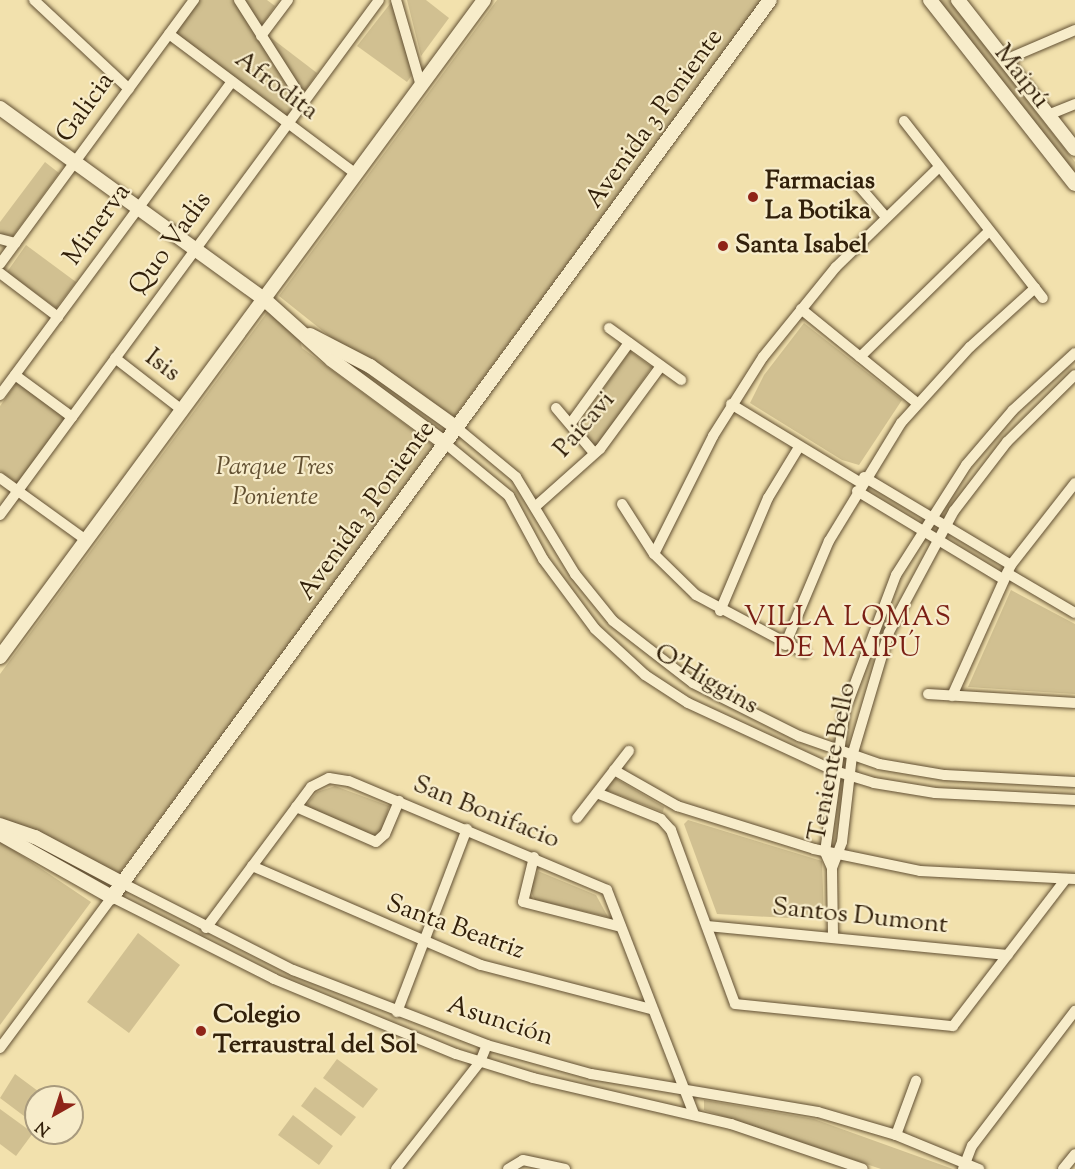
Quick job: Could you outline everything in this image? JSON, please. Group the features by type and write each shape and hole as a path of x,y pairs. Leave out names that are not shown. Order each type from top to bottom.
{"street":[{"path":"34,0 129,89"},
{"name":"Galicia","path":"0,264 194,0"},
{"path":"239,0 304,102"},
{"path":"261,36 288,0"},
{"name":"Quo Vadis","path":"0,515 379,0"},
{"path":"396,0 420,86"},
{"path":"0,657 484,0"},
{"name":"Avenida 3 Poniente","path":"0,1048 458,428 770,0"},
{"name":"Maipú","path":"930,0 1075,184"},
{"name":"Maipú","path":"960,0 1075,149"},
{"path":"1005,60 1075,30"},
{"name":"Afrodita","path":"169,34 356,174"},
{"name":"Minerva","path":"0,395 232,81"},
{"path":"1048,115 1075,104"},
{"name":"O'Higgins","path":"0,108 264,299 303,333 509,496 561,587 618,653 703,711 849,776 919,792 1075,801"},
{"path":"904,121 938,168 1043,298"},
{"path":"654,554 731,404 801,309 885,216 938,168"},
{"path":"859,186 885,216"},
{"path":"860,357 989,231"},
{"path":"0,239 15,243"},
{"path":"0,273 58,317"},
{"path":"785,645 861,484 917,403 1035,288"},
{"path":"801,309 917,403"},
{"path":"609,328 681,380"},
{"name":"O'Higgins","path":"303,333 370,366 458,428 507,467 536,506 586,590 655,658 717,696 837,751 916,772 1075,782"},
{"path":"571,423 628,343"},
{"name":"Teniente Bello","path":"825,852 837,751 872,630 921,530 929,516 993,433 1075,353"},
{"name":"Isis","path":"115,358 182,410"},
{"name":"Paicavi","path":"536,506 594,453 661,366"},
{"path":"15,375 72,417"},
{"name":"Teniente Bello","path":"833,935 832,867 839,855 852,756 889,632 944,526 1007,442 1075,375"},
{"path":"731,404 861,484 929,516 1007,572"},
{"path":"556,408 594,453"},
{"path":"720,611 768,498 799,447"},
{"path":"0,478 86,540"},
{"path":"952,696 1007,572 1075,483"},
{"path":"861,484 921,530 1007,572 1074,610"},
{"path":"622,504 654,554 720,611 785,645 806,653"},
{"path":"928,694 1075,704"},
{"path":"577,818 630,751"},
{"path":"614,770 677,806 825,852 920,871 1071,879"},
{"name":"San Bonifacio","path":"206,928 316,783 335,778 399,801 602,886 613,900 651,1009 686,1088 694,1114"},
{"path":"597,793 667,823 735,1004 844,1017 953,1026 1071,879"},
{"path":"296,807 376,842 399,801"},
{"path":"667,823 677,806"},
{"name":"Asunción","path":"0,825 41,839 206,928 397,1012 487,1045 569,1069 792,1106 896,1135 964,1166 979,1169"},
{"path":"397,1012 467,830"},
{"name":"Asunción","path":"0,834 112,897 303,992 480,1062 694,1114 863,1169"},
{"path":"825,852 832,867"},
{"path":"534,857 521,894 523,902 621,927"},
{"name":"Santa Beatriz","path":"252,866 424,943 547,985 651,1009"},
{"name":"Santos Dumont","path":"707,926 833,935 1008,955"},
{"path":"964,1166 1075,1011"},
{"path":"396,1169 480,1062 487,1045"},
{"path":"896,1135 916,1081"},
{"path":"1063,1169 1075,1154"},
{"path":"508,1169 523,1160 565,1169"}],"green space":[{"path":"195,0 233,0 298,101 286,117 171,32"},
{"path":"242,0 267,0 275,6 260,28"},
{"path":"393,0 412,75 407,82 357,46"},
{"path":"407,0 426,0 449,18 421,56"},
{"path":"497,0 762,0 454,417 377,363 343,347 279,296"},
{"path":"936,0 949,0 1075,162 1075,177"},
{"path":"266,34 317,73 302,95"},
{"path":"45,162 59,173 13,236 0,234 0,222"},
{"path":"26,245 76,282 56,308 7,272"},
{"name":"Parque Tres Poniente","path":"268,311 298,334 302,348 436,447 118,875 0,817 0,674"},
{"path":"804,323 902,400 859,465 842,460 750,403 764,375"},
{"path":"630,351 652,367 597,446 590,445 579,423"},
{"path":"17,382 68,419 20,485 0,471 0,406"},
{"path":"1011,590 1075,624 1075,694 968,687"},
{"path":"615,778 664,807 663,812 605,790"},
{"path":"335,786 389,806 381,836 372,838 311,810 307,804 317,792"},
{"path":"688,820 822,861 824,920 717,914 684,824"},
{"path":"0,841 91,902 0,1025"},
{"path":"538,871 596,895 608,917 535,900 530,890"},
{"path":"138,933 180,965 129,1033 87,1002"},
{"path":"337,1059 378,1089 363,1108 323,1078"},
{"path":"15,1074 30,1085 24,1085 24,1116 0,1098"},
{"path":"315,1087 356,1117 341,1136 301,1106"},
{"path":"704,1100 814,1119 953,1169 881,1169 704,1110"},
{"path":"0,1109 24,1126 24,1145 16,1156 0,1144"},
{"path":"293,1115 333,1146 319,1165 278,1135"}],"place":[{"name":"Farmacias La Botika","path":"753,197"},
{"name":"Santa Isabel","path":"723,246"},
{"name":"Colegio Terraustral del Sol","path":"201,1031"}],"district":[{"name":"VILLA LOMAS DE MAIPÚ","path":"848,634"}]}
